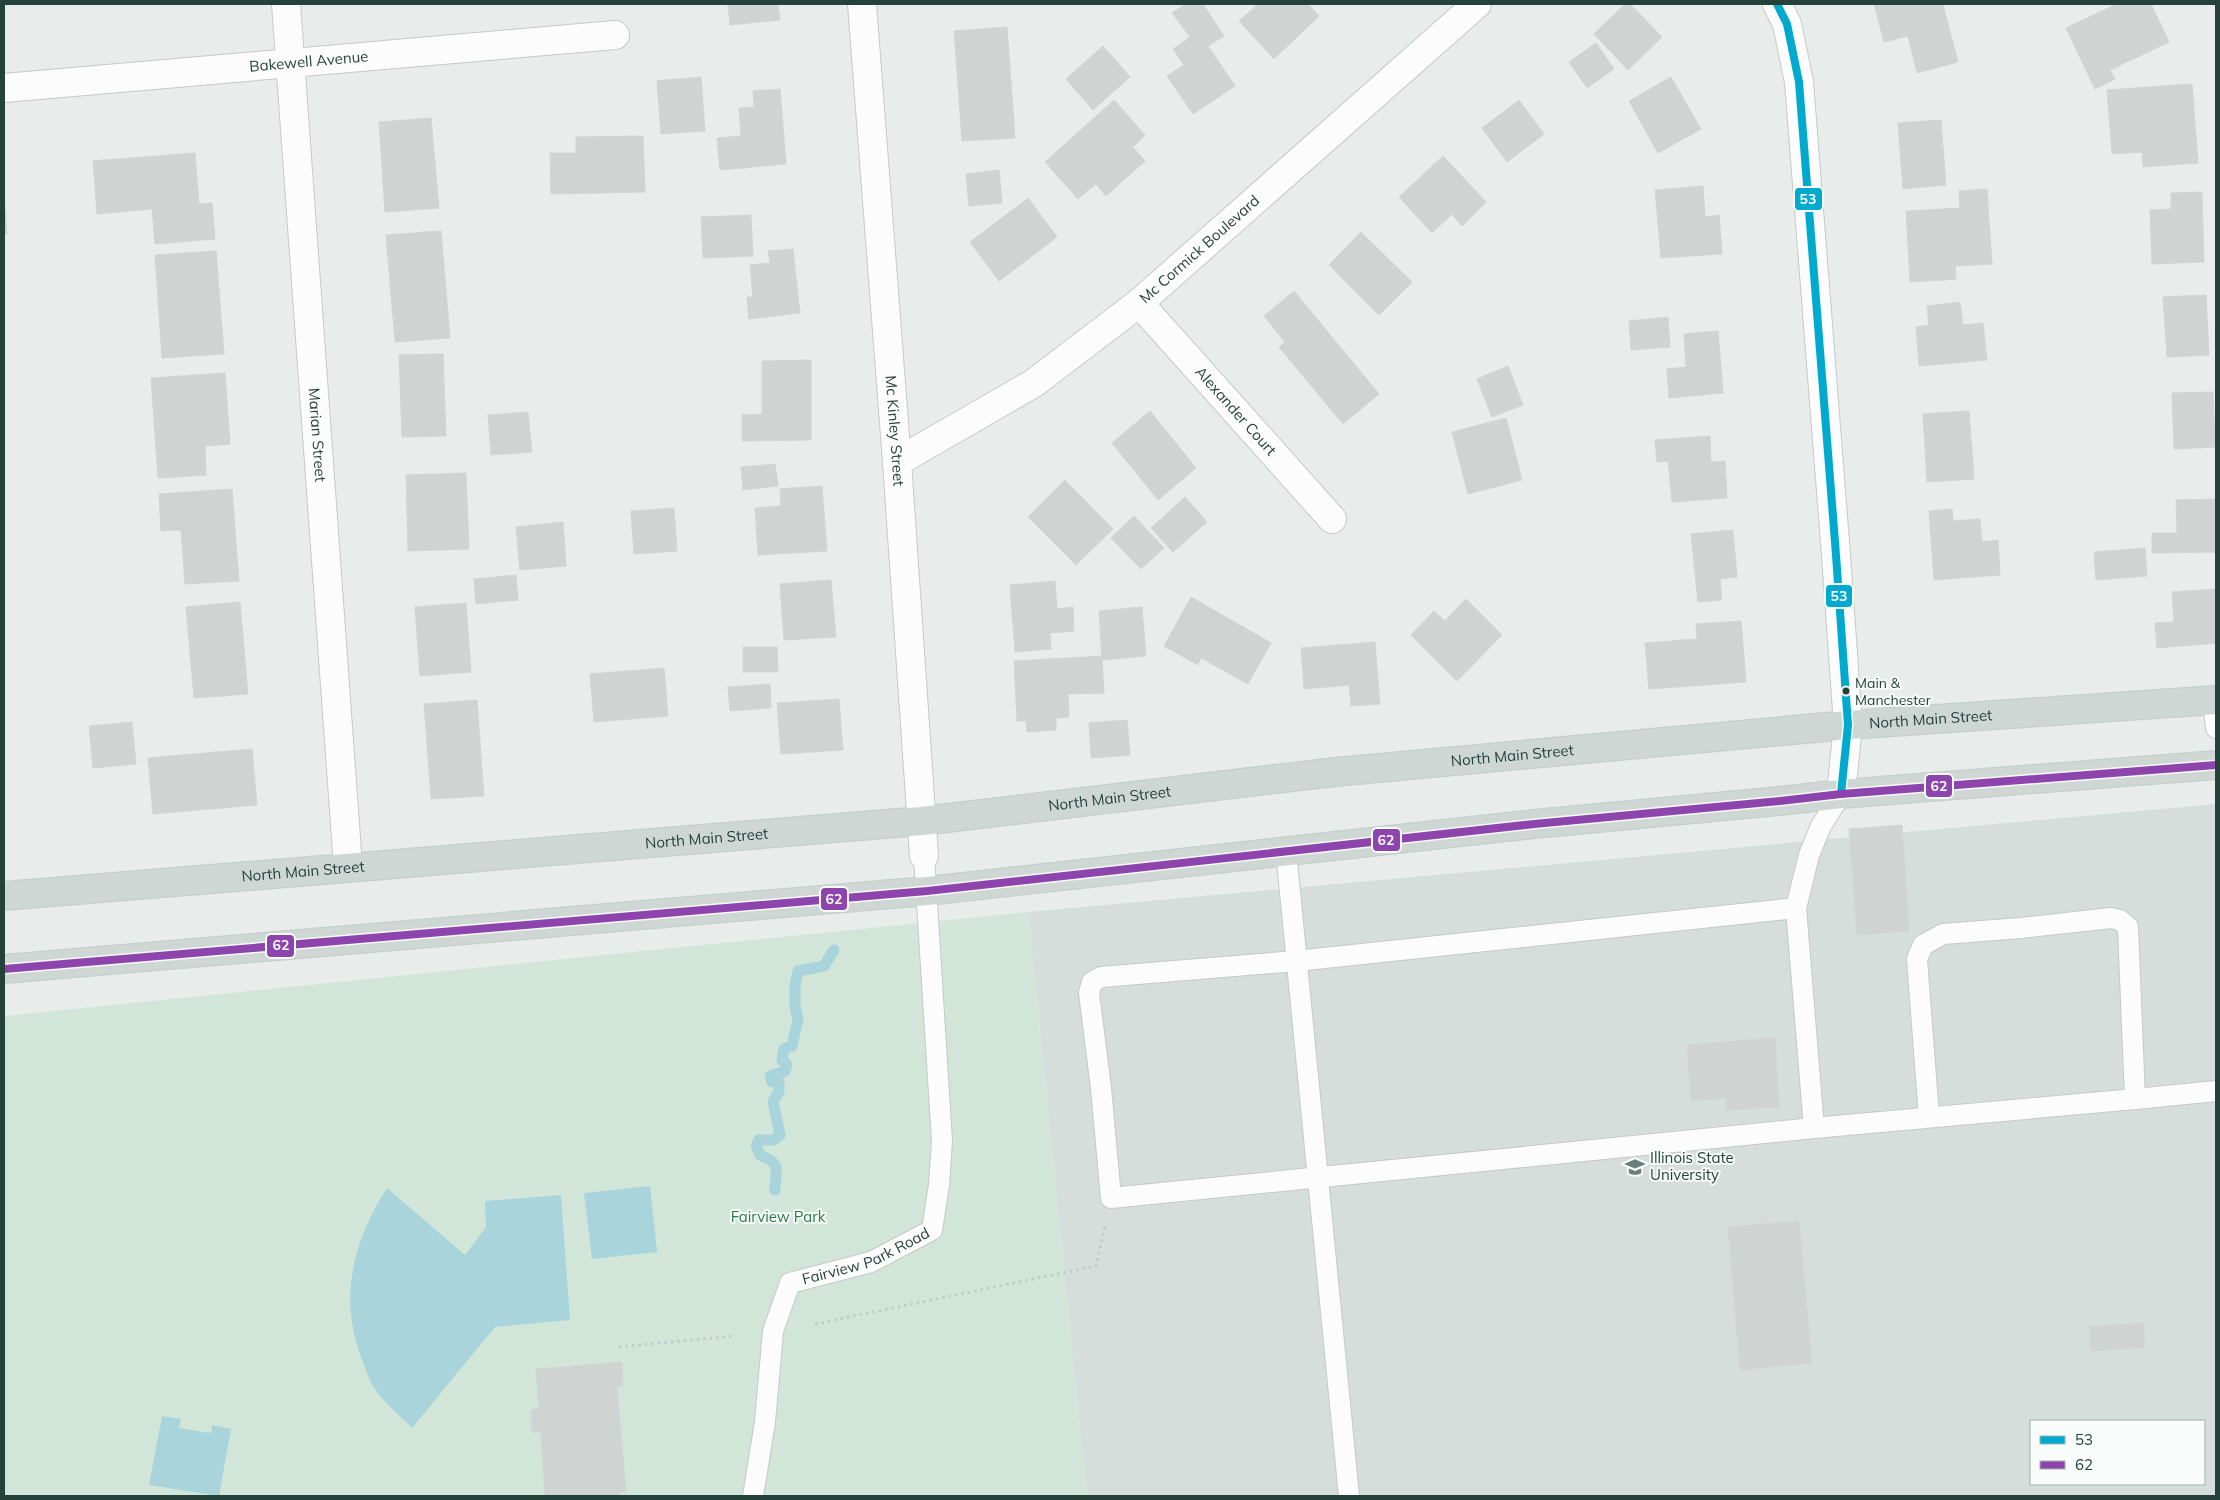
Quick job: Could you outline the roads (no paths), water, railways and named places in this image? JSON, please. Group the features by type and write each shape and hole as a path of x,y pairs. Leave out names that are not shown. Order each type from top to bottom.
{"main road":[{"name":"North Main Street","path":"4,896 348,866 922,821 1334,772 1848,725 2215,700"},
{"path":"4,969 927,891 1534,824 1841,794 2216,765"}],"street":[{"name":"Marian Street","path":"286,4 348,866"},
{"name":"Mc Kinley Street","path":"862,4 897,462 924,856"},
{"name":"Mc Cormick Boulevard","path":"897,462 1034,382 1139,303 1477,4"},
{"path":"1777,4 1787,24 1799,82 1848,725 1841,794"},
{"name":"Bakewell Avenue","path":"4,88 615,35"},
{"name":"Alexander Court","path":"1139,303 1332,519"}],"lane":[{"path":"2215,700 2216,728"},
{"path":"1814,1128 1796,908 1809,855 1821,826 1841,794"},
{"path":"1286,851 1349,1496"},
{"name":"Fairview Park Road","path":"753,1496 765,1422 773,1331 790,1283 871,1262 932,1230 939,1185 942,1141 924,856"},
{"path":"1796,908 1296,961 1101,977 1092,982 1089,994 1101,1088 1111,1198 1814,1128 2216,1091"},
{"path":"1929,1117 1917,959 1923,945 1943,934 2111,918 2120,920 2128,927 2135,1099"}],"water":[{"path":"650,1186 657,1252 592,1259 584,1193"},
{"path":"387,1188 465,1255 486,1227 485,1201 561,1195 570,1320 495,1327 412,1428 386,1403 372,1384 356,1342 352,1319 350,1296 357,1252 365,1230"},
{"path":"162,1416 181,1419 179,1428 211,1433 212,1425 231,1429 219,1496 149,1485"}],"waterway":[{"path":"775,1190 775,1165 760,1155 756,1146 759,1140 774,1140 780,1135 773,1101 779,1092 779,1082 772,1082 770,1076 785,1071 787,1065 782,1060 784,1049 792,1046 798,1019 795,1006 795,985 798,971 824,966 834,950"}],"place":[{"name":"Main & Manchester","path":"1846,691"},
{"name":"Illinois State University","path":"1635,1167"}],"park label":[{"name":"Fairview Park","path":"778,1217"}]}
